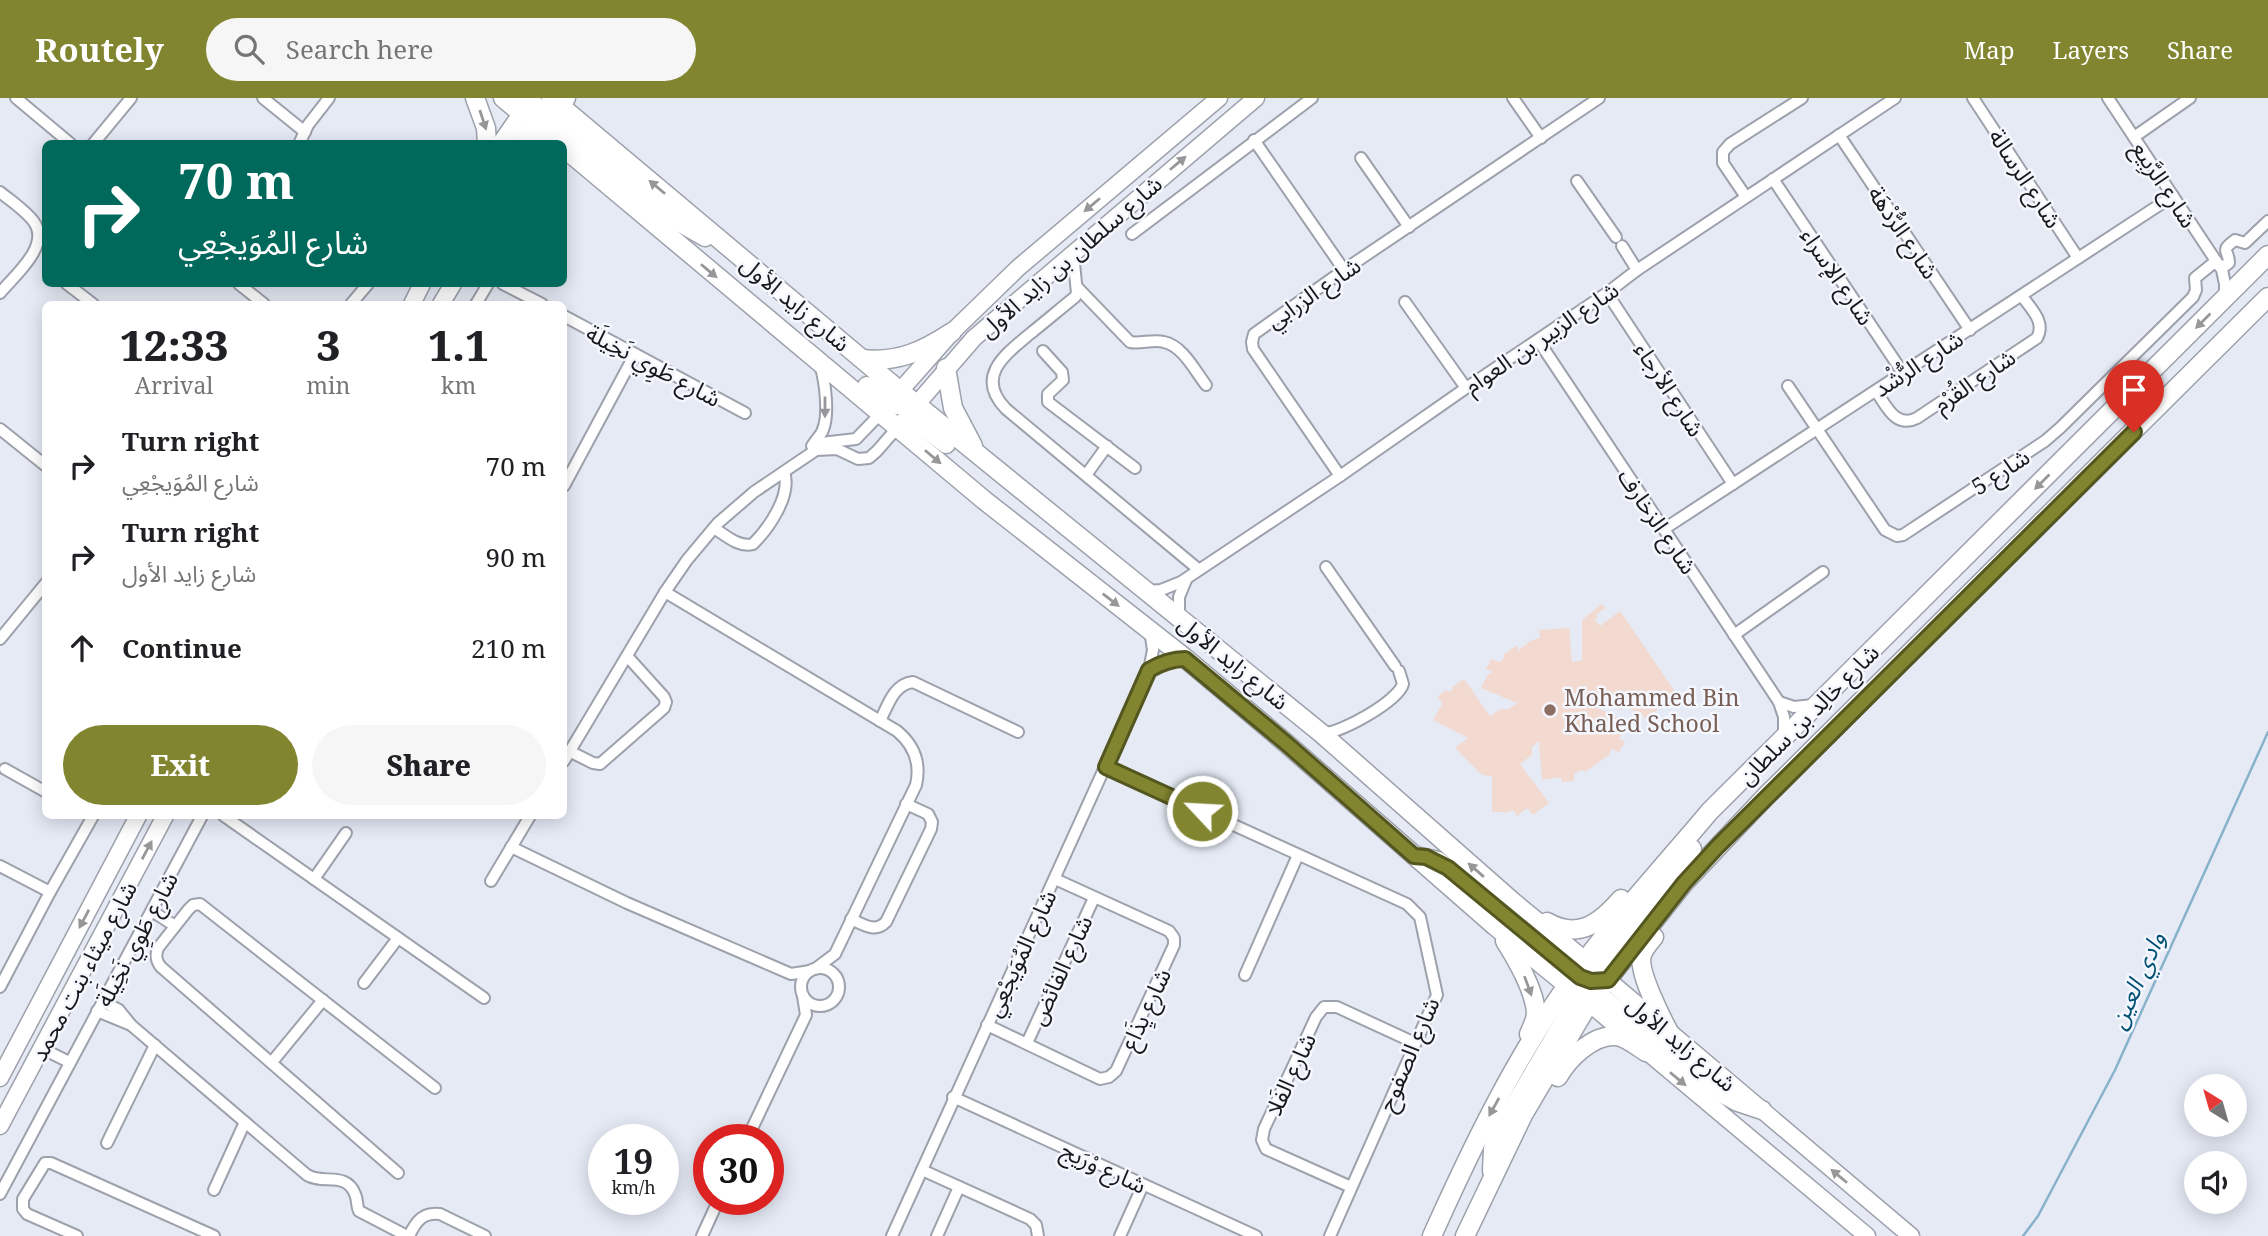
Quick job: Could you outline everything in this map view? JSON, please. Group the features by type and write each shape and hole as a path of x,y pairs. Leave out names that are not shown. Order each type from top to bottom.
{"main road":[{"path":"475,98 486,128 487,140"},
{"path":"503,98 542,110 556,140"},
{"name":"شارع سلطان بن زايد الأول","path":"890,403 952,332 1028,259 1219,98"},
{"name":"شارع سلطان بن زايد الأول","path":"899,429 916,403 974,338 1256,98"},
{"path":"505,140 542,110"},
{"path":"522,140 542,110"},
{"name":"شارع زايد الأول","path":"542,110 670,217 697,233 726,244 862,359 890,403 899,429 1150,630 1287,744 1495,926 1669,1032 1910,1236"},
{"name":"شارع زايد الأول","path":"567,151 819,362 890,403"},
{"path":"567,169 600,189 617,194"},
{"name":"شارع خالِد بن سلطان","path":"1465,1236 1587,983 1662,866 1710,811 2268,256"},
{"name":"شارع خالِد بن سلطان","path":"1432,1236 1459,1174 1508,1080 1587,983 1793,769 2268,297"},
{"path":"742,298 778,314 890,403 900,407 916,403"},
{"path":"862,359 881,361 901,357 952,332"},
{"path":"946,368 953,408 964,432 981,458"},
{"name":"شارع زايد الأول","path":"916,403 1321,733 1513,902 1646,1052 1867,1236"},
{"path":"899,429 905,421 915,420 1030,511 1060,523"},
{"path":"1493,1175 1493,1149 1502,1125 1587,983 1695,845 1710,811"},
{"name":"شارع ميثاء بنت محمد","path":"0,1077 136,819"},
{"name":"شارع ميثاء بنت محمد","path":"0,1126 163,819"},
{"path":"1414,856 1426,857 1448,868 1717,1090 1738,1102 1762,1110"},
{"path":"1513,902 1557,928 1575,930 1603,918 1631,888 1662,866"},
{"path":"1669,1032 1654,1000 1641,958 1673,911 1684,883"},
{"path":"1495,926 1520,966 1535,1009 1535,1021 1508,1080"},
{"path":"1523,1115 1545,1099 1569,1060 1596,1042 1618,1037 1646,1052"}],"street":[{"path":"96,140 131,98"},
{"path":"263,98 304,139 329,98"},
{"path":"1132,234 1312,98"},
{"path":"1513,98 1541,138"},
{"name":"شارع الزرابي","path":"1340,476 1253,349 1254,334 1599,98"},
{"path":"1746,197 1723,163 1723,152 1802,98"},
{"name":"شارع الزبير بن العوام","path":"1147,591 1168,588 1188,578 1637,270 1895,98"},
{"name":"شارع الرسالة","path":"1973,98 2078,258"},
{"name":"شارع الرَّبِيع","path":"2108,98 2219,265 2225,284 2225,299"},
{"path":"2134,137 2190,98"},
{"path":"24,100 67,140"},
{"name":"شارع الرُّدْهَة","path":"1839,135 1970,330"},
{"path":"1254,140 1344,270"},
{"path":"1361,158 1409,227"},
{"name":"شارع الإسراء","path":"1773,178 1903,373"},
{"path":"1577,181 1637,270"},
{"path":"0,192 42,229 35,251 0,293"},
{"name":"شارع الرُّشْد","path":"1664,529 2172,196"},
{"name":"شارع 5","path":"1788,386 1885,530 1897,536 1903,535 2028,453 2060,428 2193,297 2197,286 2195,278 2219,265 2225,266 2229,263 2224,252 2226,247 2235,240 2245,243 2268,221"},
{"path":"1073,252 1077,285 1075,297 1000,359 993,376 999,402 1198,569"},
{"path":"2219,265 2236,275 2251,272"},
{"path":"1044,277 1063,277 1077,285 1130,342 1141,344 1163,341 1175,347 1206,385"},
{"path":"71,287 89,301"},
{"path":"243,287 260,301"},
{"path":"354,301 366,287"},
{"path":"509,287 536,301"},
{"name":"شارع الأرجاء","path":"1607,293 1733,484"},
{"name":"شارع القُرْم","path":"1876,391 1898,420 1905,422 1917,418 2037,338 2040,334 2040,323 2022,296"},
{"path":"1405,302 1466,388"},
{"name":"شارع طَوِي نَخِيلَة","path":"567,318 745,413"},
{"name":"شارع الزخارف","path":"1538,340 1779,702 1785,725 1782,741"},
{"path":"1043,351 1062,372 1063,380 1048,394 1048,402 1135,468"},
{"path":"567,480 635,354"},
{"path":"784,472 810,448 822,431 824,383 819,362"},
{"path":"810,448 824,442 856,439 890,403"},
{"path":"0,429 42,463"},
{"path":"567,753 665,592 713,528 735,507 816,450 837,449 858,459 869,458 899,429"},
{"path":"1086,475 1107,446"},
{"path":"713,528 741,545 754,544 785,497 787,485 784,472"},
{"path":"1321,733 1333,733 1349,725 1398,695 1404,684 1397,668 1326,567"},
{"path":"1734,635 1823,572"},
{"path":"1179,617 1179,597 1188,578"},
{"path":"1,635 42,588"},
{"path":"665,592 880,721 907,739 914,750 918,774 835,954 837,996 828,1004 806,1015 754,1124"},
{"name":"شارع المُوَيجْعِي","path":"892,1236 1149,670 1153,650 1150,630"},
{"path":"567,755 600,764 664,708 664,697 627,656"},
{"path":"1149,670 1166,661 1185,659"},
{"path":"880,721 896,690 913,682 1018,732"},
{"path":"1779,702 1803,708 1819,703"},
{"path":"1346,756 1344,738 1349,725"},
{"name":"شارع الصفوح","path":"1106,767 1407,904 1420,916 1437,995 1330,1236"},
{"path":"5,769 42,790"},
{"path":"851,919 872,928 879,928 886,922 931,829 932,822 928,814 906,804"},
{"path":"0,987 89,819"},
{"name":"شارع طَوِي نَخِيلَة","path":"0,1194 200,819"},
{"path":"228,819 484,998"},
{"path":"491,881 528,819"},
{"path":"314,879 346,833"},
{"path":"511,847 627,903 791,974 827,970 836,978"},
{"path":"1245,975 1298,855"},
{"path":"0,866 50,892"},
{"name":"شارع يِذَاع","path":"987,1025 1100,1079 1109,1077 1116,1071 1174,945 1174,938 1169,931 1055,879"},
{"name":"شارع الفائض","path":"1027,1043 1094,898"},
{"path":"398,1173 157,962 158,948 193,905 200,904 435,1088"},
{"path":"150,914 174,929"},
{"path":"364,984 398,938"},
{"path":"806,1015 802,992 803,978 835,954"},
{"path":"791,974 811,1004 822,1006"},
{"path":"272,1062 323,1000"},
{"path":"99,1006 131,1025 310,1178 336,1178 346,1183 354,1191 359,1207 405,1231 422,1216 432,1213 440,1214 485,1236"},
{"name":"شارع الفَلا","path":"1351,1187 1266,1149 1262,1140 1264,1129 1316,1017 1324,1007 1337,1007 1415,1043"},
{"path":"107,1143 155,1045"},
{"path":"41,1048 69,1062"},
{"name":"شارع وْرَيج","path":"953,1097 1256,1236"},
{"path":"214,1190 245,1122"},
{"path":"77,1236 25,1212 22,1203 43,1165 51,1163 200,1233 214,1236"},
{"path":"922,1170 1030,1219 1036,1226 1038,1236"},
{"path":"11,1172 33,1182"},
{"path":"1119,1236 1143,1185"},
{"path":"937,1236 959,1187"},
{"path":"702,1236 712,1215"}],"shaded area":[{"name":"Mohammed Bin Khaled School","path":"1602,604 1605,608 1596,615 1595,620 1600,626 1620,611 1678,696 1645,718 1640,712 1627,706 1620,710 1606,702 1598,708 1629,723 1619,739 1625,742 1619,752 1611,749 1609,755 1585,772 1581,770 1574,774 1574,781 1562,782 1561,777 1542,780 1539,741 1532,747 1532,755 1520,764 1549,803 1533,815 1527,808 1517,816 1513,810 1492,812 1492,776 1482,775 1455,748 1468,738 1433,720 1442,704 1438,696 1446,690 1450,692 1452,687 1464,679 1490,716 1501,709 1509,709 1517,703 1481,688 1492,672 1486,669 1491,659 1501,662 1504,654 1516,646 1519,650 1530,641 1540,638 1539,630 1569,628 1572,662 1582,660 1582,620"}],"waterway":[{"name":"وادي العين","path":"2023,1236 2038,1216 2115,1070 2268,732"}],"place":[{"name":"Mohammed Bin Khaled School","path":"1550,710"}],"route":[{"path":"1202,811 1106,767 1149,670 1166,661 1185,659 1414,856 1438,861 1448,868 1580,977 1591,981 1608,980 1684,883 1718,846 2134,432"}]}
